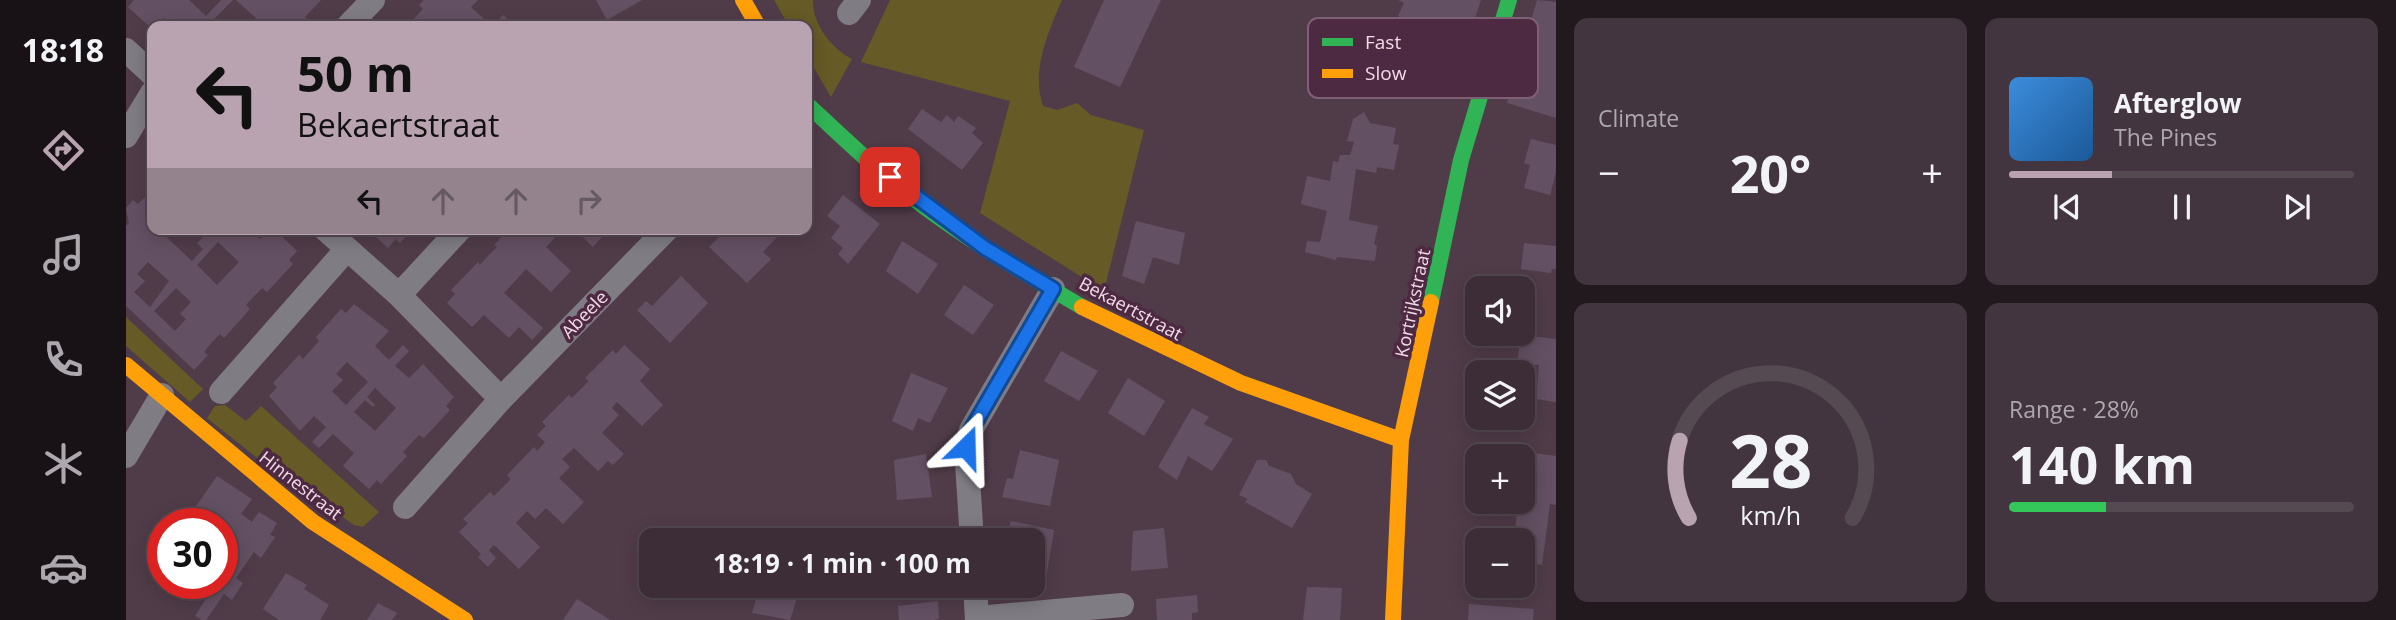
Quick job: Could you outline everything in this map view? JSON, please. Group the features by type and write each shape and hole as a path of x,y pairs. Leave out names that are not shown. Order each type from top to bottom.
{"street":[{"path":"353,21 373,0"},
{"path":"743,0 755,21"},
{"name":"Kortrijkstraat","path":"1504,18 1509,0"},
{"path":"126,50 147,69"},
{"name":"Kortrijkstraat","path":"1393,620 1401,439 1461,160 1480,98"},
{"path":"126,136 147,101"},
{"name":"Bekaertstraat","path":"812,109 870,162 929,208 985,248 1053,289 1154,345 1330,418 1401,439"},
{"path":"332,235 399,295 501,399"},
{"path":"399,295 454,235"},
{"name":"Abeele","path":"405,508 501,399 661,235"},
{"path":"221,392 347,249"},
{"path":"971,528 966,447 971,430 1053,289"},
{"name":"Hinnestraat","path":"126,365 313,522 465,620"},
{"path":"126,456 162,395"},
{"path":"976,598 977,619 1122,606"}],"shaded area":[{"path":"774,0 813,0 816,18 825,35 837,49 852,59 831,97 812,65 812,21 786,21"},
{"path":"890,0 1062,0 1040,65 1043,106 1057,110 1077,103 1091,115 1144,130 1104,291 980,213 1010,101 861,62"},
{"path":"126,317 203,389 190,402 126,346"},
{"path":"225,405 246,421 261,406 379,512 363,527 354,525 261,461 207,418 215,406"}],"building":[{"path":"134,0 189,0 206,16 221,0 233,0 212,21 167,21 164,18 161,21 147,21 147,24 128,7"},
{"path":"236,0 321,0 305,17 309,21 253,21 256,18"},
{"path":"424,0 478,0 471,7 486,21 412,21 423,9 419,5"},
{"path":"596,0 642,0 607,20"},
{"path":"1104,0 1161,0 1120,87 1074,67"},
{"path":"1398,0 1481,0 1475,18 1402,18 1398,16 1404,3"},
{"path":"1537,0 1556,2 1556,118 1507,103 1508,98 1538,98 1538,18 1532,18"},
{"path":"503,15 510,21 498,21"},
{"path":"922,109 941,122 947,115 954,122 958,116 976,128 972,133 983,143 962,170 908,129"},
{"path":"1364,112 1370,123 1396,128 1393,144 1399,145 1394,170 1377,167 1376,173 1356,169 1349,220 1378,226 1374,244 1377,246 1375,261 1337,257 1336,260 1305,252 1307,241 1320,242 1327,211 1301,204 1307,176 1330,181 1333,161 1338,162 1340,155 1350,155 1354,142 1347,141 1353,119"},
{"path":"1531,139 1556,145 1556,172 1550,195 1524,188 1530,165 1524,163"},
{"path":"147,195 147,235 164,235 192,261 203,249 197,243 205,235 256,235 260,239 266,235 280,235 297,251 289,260 293,264 267,292 262,288 246,305 250,309 224,338 220,334 212,342 204,352 208,355 194,370 126,306 126,226 129,223 126,208 133,200 138,204","holes":["218,242 239,262 217,285 197,265","148,262 169,281 150,307 134,292 145,281 137,274","176,288 191,302 180,314 186,319 175,331 154,311"]},
{"path":"843,195 880,224 848,264 838,254 843,248 831,238 840,226 827,216"},
{"path":"1136,221 1185,233 1179,265 1153,257 1144,284 1122,276"},
{"path":"374,235 407,235 400,243 396,239 388,248"},
{"path":"503,235 557,235 546,247 571,271 551,292 526,269 504,293 543,328 532,340 519,327 509,338 484,315 472,327 447,303 455,294 451,290 478,262 480,265 497,247 494,245"},
{"path":"580,235 604,235 593,247"},
{"path":"721,235 779,235 763,252 771,259 747,283 709,247"},
{"path":"902,241 938,264 918,294 886,271"},
{"path":"1524,243 1556,246 1556,269 1552,269 1551,273 1521,269"},
{"path":"681,276 708,303 670,343 637,310 646,301 652,306"},
{"path":"964,285 994,305 973,335 944,315"},
{"path":"354,304 389,331 375,346 389,360 403,345 409,351 395,366 409,378 423,364 454,397 446,406 450,410 424,438 419,435 403,452 407,456 381,484 377,480 369,489 343,466 354,453 333,434 319,448 312,442 326,427 314,416 300,431 269,396 277,387 273,383 299,355 303,359 319,341 316,337 341,309 346,313","holes":["347,362 368,382 346,405 332,391 343,380 336,374","375,388 396,408 375,431 354,412 365,400 373,407 375,405 367,397"]},
{"path":"1535,337 1556,339 1556,402 1536,399 1539,365 1535,365 1535,360 1517,360 1519,346 1535,346"},
{"path":"624,345 650,369 640,381 663,405 642,426 617,402 612,408 619,415 602,433 624,454 613,465 608,461 598,471 574,448 562,459 570,467 559,478 584,502 563,524 546,508 535,519 527,511 516,523 540,547 519,569 494,545 489,550 496,558 488,567 478,557 481,554 459,532 468,523 463,519 490,492 494,496 511,479 507,475 534,447 537,451 545,442 537,435 546,426 542,422 569,395 572,398 589,381 585,378 613,350 616,354"},
{"path":"1061,351 1098,371 1079,401 1044,381"},
{"path":"911,373 948,388 930,423 918,418 913,431 892,421"},
{"path":"1128,378 1165,401 1144,436 1108,413"},
{"path":"1192,408 1209,417 1204,424 1233,439 1212,471 1188,456 1177,480 1158,467"},
{"path":"1020,450 1059,460 1050,506 1002,497 1007,478 1013,479"},
{"path":"1535,453 1556,456 1556,505 1550,504 1542,565 1535,564 1535,528 1515,528 1517,514 1535,514"},
{"path":"926,454 932,497 897,500 894,460"},
{"path":"1257,460 1266,460 1269,466 1291,474 1296,484 1312,494 1292,528 1245,502 1248,499 1239,495"},
{"path":"217,476 252,499 241,514 252,522 259,512 277,523 270,535 275,537 261,558 254,552 238,575 238,508 195,508"},
{"path":"1011,521 1044,528 1009,528"},
{"path":"1045,528 1054,530 1045,573"},
{"path":"1164,528 1168,568 1131,571 1133,531"},
{"path":"286,573 307,585 304,589 329,605 320,620 279,620 263,609"},
{"path":"1307,587 1342,588 1340,620 1303,620"},
{"path":"1197,595 1198,612 1192,613 1192,620 1157,620 1156,599"},
{"path":"756,598 797,598 790,620 752,613"},
{"path":"206,599 221,599 206,620 195,616"},
{"path":"577,599 610,620 563,620"},
{"path":"938,601 939,618 935,620 899,620 898,606"},
{"path":"378,603 397,613 392,620 367,620"},
{"path":"1469,604 1534,609 1533,620 1468,620"}],"traffic: fast":[{"path":"1504,18 1509,0"},
{"path":"1431,302 1461,160 1480,98"},
{"path":"812,109 903,190 954,228 1082,307"}],"traffic: slow":[{"path":"743,0 755,21"},
{"path":"1393,620 1401,440 1431,302"},
{"path":"1082,307 1241,383 1401,440"},
{"path":"126,365 313,522 465,620"}],"route":[{"path":"890,177 985,248 1053,289 971,430 966,447"}]}
